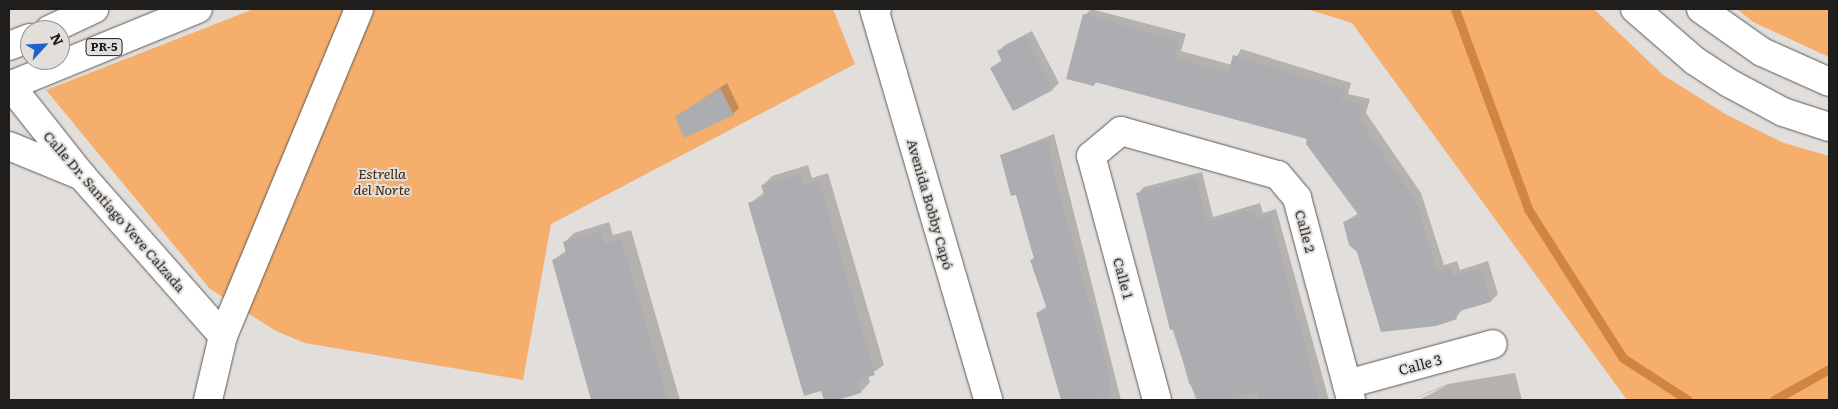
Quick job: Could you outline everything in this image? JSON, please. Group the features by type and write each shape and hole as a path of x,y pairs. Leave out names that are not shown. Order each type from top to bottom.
{"main road":[{"path":"70,20 94,9"},
{"name":"PR-5","path":"9,85 198,9"},
{"path":"208,400 223,336 359,9"},
{"path":"1635,9 1695,62 1729,83 1783,112 1829,127"},
{"path":"1701,9 1762,52 1829,82"},
{"name":"Avenida Bobby Capó","path":"876,10 988,400"},
{"name":"Calle Dr. Santiago Veve Calzada","path":"9,85 82,176 223,336"},
{"name":"Calle 2","path":"1091,156 1120,131 1278,175 1297,198 1349,392"},
{"path":"9,146 82,176"},
{"name":"Calle 1","path":"1091,156 1157,400"},
{"name":"Calle 3","path":"1349,392 1493,344"}],"green space":[{"name":"Estrella del Norte","path":"254,9 833,9 855,64 551,224 523,380 305,343 276,331 210,289 46,90"},
{"path":"1307,9 1594,9 1663,75 1727,115 1784,143 1829,156 1829,400 1627,400 1352,23"},
{"path":"1737,9 1829,9 1829,57 1753,22"}],"building":[{"path":"1083,14 1179,41 1175,58 1228,73 1233,55 1345,90 1341,100 1364,106 1360,121 1415,200 1437,271 1450,267 1453,276 1481,268 1491,302 1463,310 1455,314 1457,319 1436,326 1381,332 1357,252 1349,245 1343,222 1360,217 1306,144 1307,139 1095,82 1094,86 1066,79"},
{"path":"1026,36 1053,90 1013,111 990,68 1002,61 997,51"},
{"path":"720,88 734,115 684,138 675,117"},
{"path":"1048,139 1053,171 1109,373 1110,395 1092,400 1061,400 1036,313 1047,309 1030,260 1034,259 1016,195 1011,196 1000,155"},
{"path":"799,174 803,186 819,181 875,375 858,380 861,393 837,400 824,400 821,391 804,396 748,203 765,198 761,185"},
{"path":"1196,178 1207,222 1254,209 1257,219 1270,215 1319,400 1260,400 1257,391 1227,400 1200,400 1189,383 1174,329 1170,330 1136,193"},
{"path":"600,231 604,244 621,239 668,400 591,400 552,260 567,256 563,242"}],"waterway":[{"path":"1455,9 1528,209 1623,358 1688,400"},
{"path":"1774,400 1829,369"}]}
